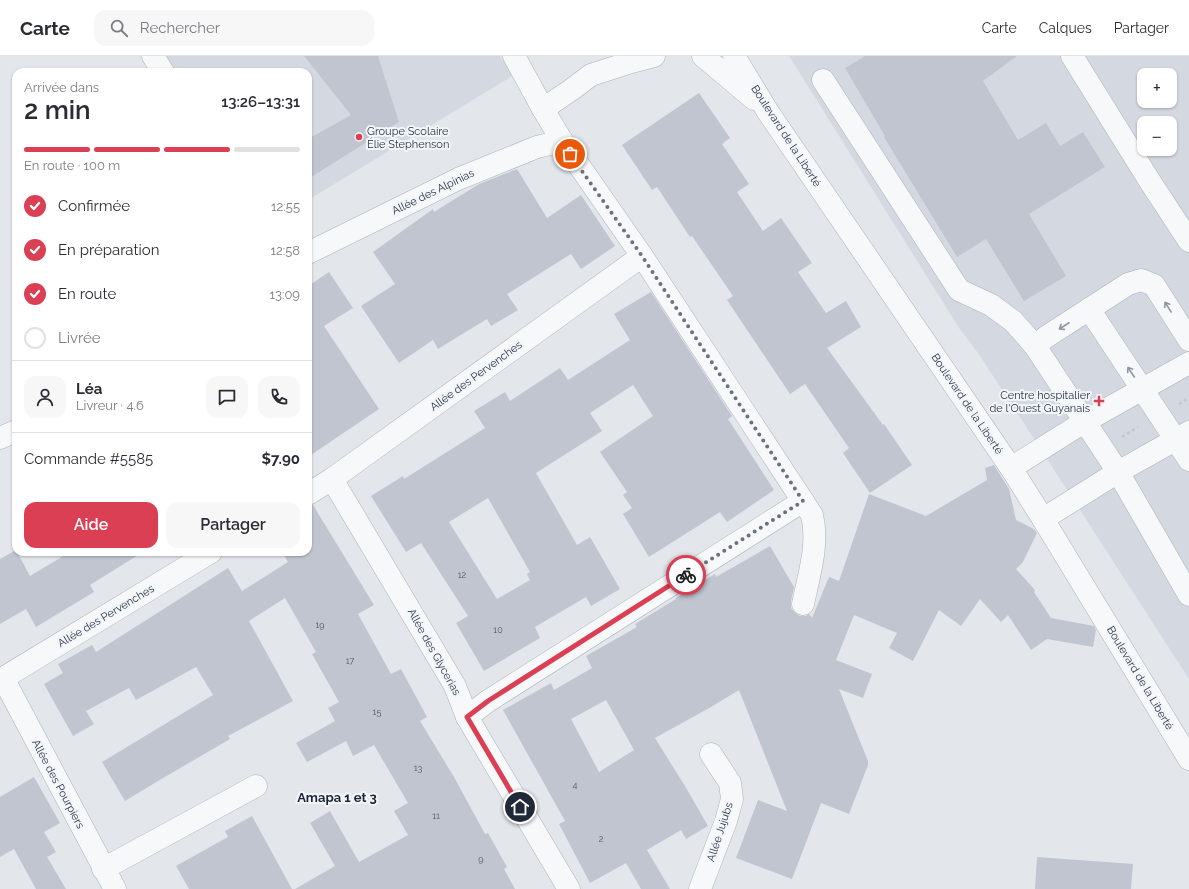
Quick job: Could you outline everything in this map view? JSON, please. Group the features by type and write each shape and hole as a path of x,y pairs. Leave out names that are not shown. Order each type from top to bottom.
{"street":[{"path":"153,56 160,68"},
{"path":"514,56 562,141 642,256 812,515 815,536 803,604"},
{"path":"543,109 591,75 654,56"},
{"path":"703,56 768,112"},
{"name":"Boulevard de la Liberté","path":"734,56 768,112 1011,468 1189,759"},
{"path":"1072,56 1149,180 1189,241"},
{"path":"822,80 959,290 991,305 1013,321 1035,346 1118,472 1189,595"},
{"name":"Allée des Alpinias","path":"312,251 464,177 537,147 562,141"},
{"name":"Allée des Pervenches","path":"312,492 332,479 642,256"},
{"path":"1035,346 1128,284 1142,280 1154,285 1189,340"},
{"path":"1089,309 1142,389 1182,436 1189,460"},
{"path":"1011,468 1040,448 1084,422 1189,363"},
{"path":"0,438 12,433"},
{"path":"1043,519 1118,472 1182,436"},
{"name":"Allée des Glycerias","path":"332,479 455,686 467,717 568,889"},
{"path":"467,717 488,701 803,501"},
{"name":"Allée des Pervenches","path":"1,679 204,556"},
{"name":"Allée des Pourpiers","path":"1,679 114,889"},
{"name":"Allée Jujubs","path":"700,889 726,821 732,799 730,783 711,754"},
{"path":"103,869 256,786"}],"shaded area":[{"name":"Groupe Scolaire Élie Stephenson","path":"159,56 500,56 514,75 312,198 312,68 166,68"},
{"name":"Centre hospitalier de l'Ouest Guyanais","path":"789,56 1189,56 1189,679 1040,448 978,353 959,328"}],"building":[{"path":"304,56 378,56 399,122 312,176 312,137 351,115"},
{"path":"865,56 1017,56 983,81 1018,140 1046,123 1060,146 1083,132 1105,167 1029,214 1066,276 1024,301 986,239 957,257 884,137 885,136 845,68"},
{"path":"699,93 730,138 722,144 749,184 737,192 763,231 781,218 812,263 798,272 826,313 846,301 861,327 827,348 883,425 884,424 912,465 870,493 843,453 849,448 805,384 790,394 727,300 733,296 692,236 690,237 657,187 652,190 622,145"},
{"path":"517,169 547,218 581,195 615,246 581,269 571,254 507,294 518,310 491,326 487,319 438,349 433,340 399,363 361,306 395,284 373,252 433,209 434,212 479,184"},
{"path":"329,272 353,308 324,326 379,409 312,454 312,283"},
{"path":"651,292 732,416 728,419 774,490 727,522 720,512 649,557 623,514 632,508 623,495 627,492 600,452 653,416 633,385 590,413 602,431 536,473 577,545 590,537 620,589 591,606 586,597 535,627 540,638 484,671 456,623 468,616 421,543 406,552 371,496 403,476 404,479 485,428 474,411 505,392 510,401 560,368 568,380 630,340 614,314","holes":["488,498 530,572 527,574 530,580 497,599 449,522"]},
{"path":"994,465 1009,489 1016,520 1034,529 1037,533 1023,562 1016,569 1035,590 1034,592 1051,618 1094,626 1096,630 1093,647 1047,639 1031,650 1008,615 1001,622 980,599 961,626 939,610 913,661 889,648 897,633 854,615 836,660 872,674 863,698 839,689 868,761 868,765 849,814 821,803 792,879 736,858 758,800 787,811 739,690 655,738 708,826 686,839 681,830 647,850 670,889 641,889 626,863 590,883 559,824 565,821 503,710 551,683 554,690 592,668 586,656 637,627 635,624 715,574 716,577 770,546 794,587 791,608 800,616 806,616 809,614 812,618 829,577 839,581 869,494 926,516 987,480 985,468","holes":["606,700 634,750 599,772 571,719"]},
{"path":"312,505 374,605 358,614 391,674 401,669 427,717 420,721 454,777 485,834 488,833 507,867 504,869 515,889 295,889 335,866 310,823 330,811 359,862 408,835 394,811 408,803 374,745 353,756 346,741 307,762 296,743 335,721 328,708 339,702 312,654 316,652 285,598 249,621 293,701 228,736 230,739 125,801 102,762 213,695 196,667 136,700 129,688 86,711 94,724 73,736 44,684 63,673 58,664 92,645 96,652 228,568 242,591 288,562 284,556 312,556"},
{"path":"12,552 12,556 19,556 30,576 63,556 137,556 90,585 94,592 36,627 26,609 0,624 0,559"},
{"path":"34,777 60,823 44,832 56,852 47,857 66,889 36,889 14,849 0,857 0,797"},
{"path":"252,816 292,889 189,889 176,866 228,837 225,831"},
{"path":"1037,857 1133,864 1131,889 1035,889"}],"way so far":[{"path":"570,154 642,256 803,501 686,575"}],"place":[{"name":"Groupe Scolaire Élie Stephenson","path":"359,137"},
{"name":"Centre hospitalier de l'Ouest Guyanais","path":"1099,401"}],"district":[{"name":"Amapa 1 et 3","path":"337,797"}],"route":[{"path":"520,807 467,717 488,701 686,575"}]}
